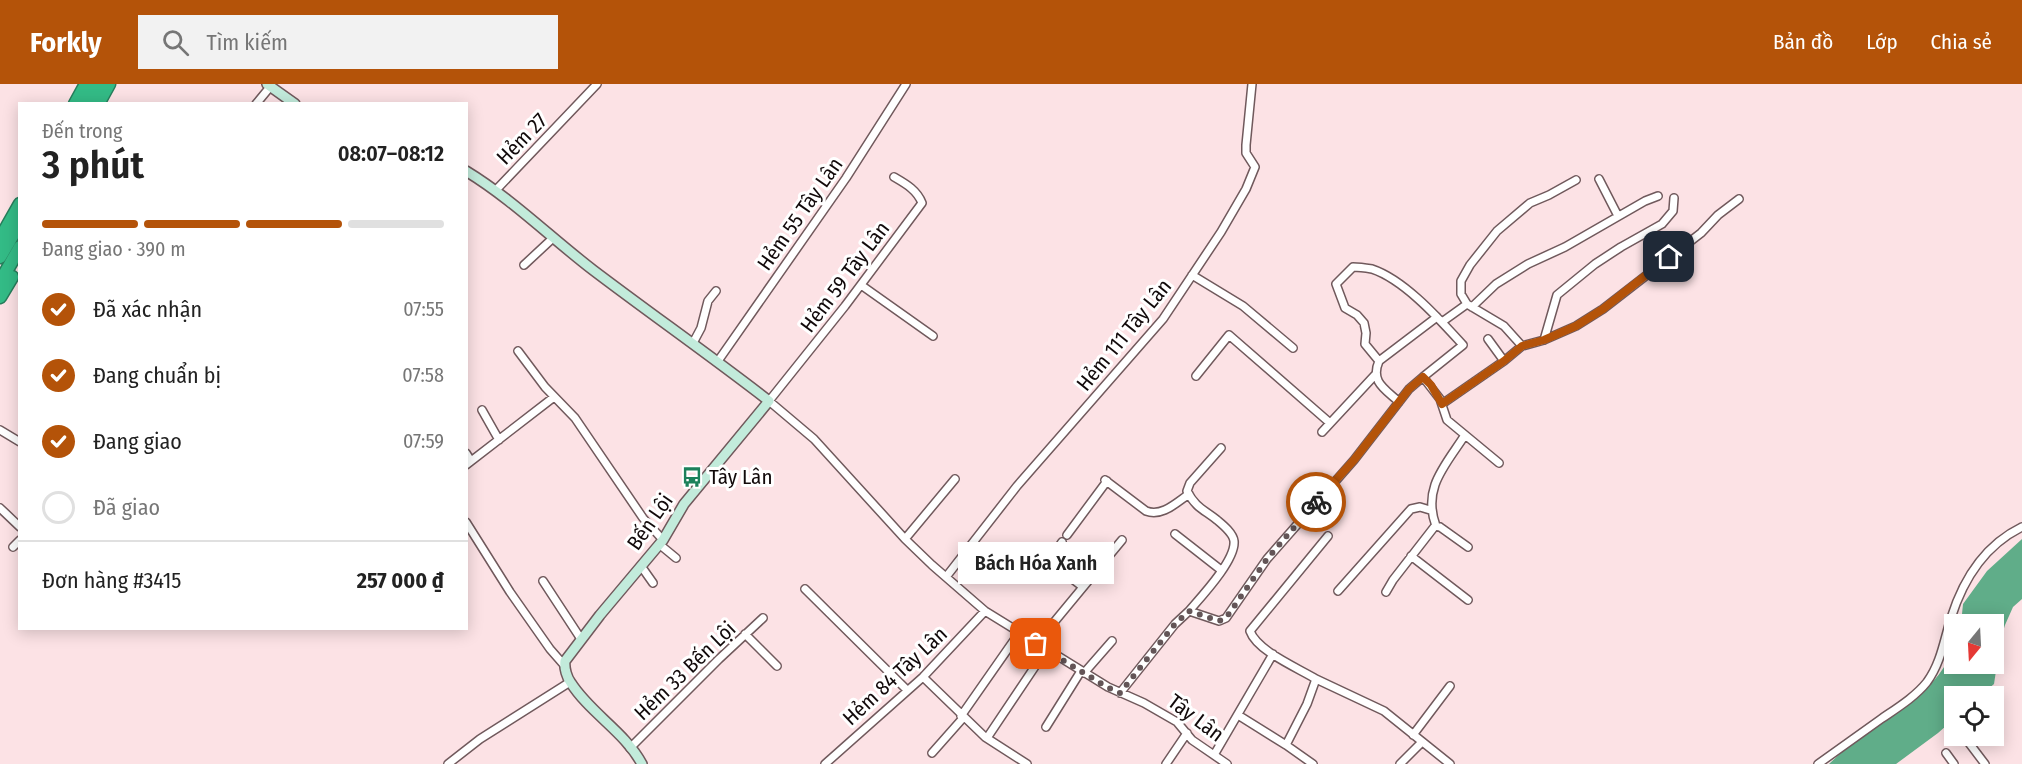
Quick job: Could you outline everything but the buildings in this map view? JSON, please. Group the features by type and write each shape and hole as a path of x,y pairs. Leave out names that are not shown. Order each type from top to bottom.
{"highway":[{"path":"76,102 86,84"},
{"path":"88,102 99,84"},
{"path":"99,102 109,84"},
{"path":"108,102 117,84"},
{"path":"0,239 18,208"},
{"path":"0,257 18,226"},
{"path":"0,297 18,252"},
{"path":"0,284 18,265"}],"street":[{"name":"Hẻm 27","path":"496,190 597,84"},
{"name":"Hẻm 55 Tây Lân","path":"718,361 846,178 906,84"},
{"name":"Hẻm 111 Tây Lân","path":"946,577 1017,486 1163,319 1221,232 1246,189 1255,167 1246,153 1252,84"},
{"path":"257,102 268,85 292,102"},
{"name":"Tây Lân","path":"468,172 496,190 597,273 718,361 814,439 905,539 985,611 1083,672 1177,722 1192,740 1227,764"},
{"name":"Hẻm 59 Tây Lân","path":"769,401 861,285 922,203 918,194 907,184 894,177"},
{"path":"1599,179 1617,213"},
{"path":"1522,346 1504,326 1470,306 1461,294 1461,281 1470,265 1497,231 1530,203 1576,180"},
{"path":"1322,432 1375,375 1379,361 1439,320 1470,306 1496,284 1528,264 1565,247 1617,213 1658,196"},
{"path":"1544,340 1557,295 1612,253 1662,224 1673,211 1674,198"},
{"path":"1442,404 1522,346 1544,340 1576,326 1603,309 1701,233 1739,198"},
{"path":"524,265 553,238"},
{"path":"1189,611 1219,621 1226,618 1267,559 1354,460 1399,402 1423,377 1462,345 1419,300 1388,277 1371,269 1353,267 1336,284 1345,308 1357,315 1364,323 1365,344 1379,361"},
{"path":"1192,275 1243,306 1293,348"},
{"path":"861,285 933,336"},
{"path":"693,343 701,328 708,301 716,291"},
{"path":"1196,376 1228,335 1330,423"},
{"path":"1488,339 1504,361"},
{"path":"518,351 554,397 575,418 643,518 676,558"},
{"path":"1375,375 1380,384 1399,402"},
{"path":"1423,377 1431,385 1442,404 1447,420 1499,463"},
{"path":"469,463 554,397"},
{"name":"Bến Lội","path":"564,665 581,639 661,542 684,504 769,401"},
{"path":"482,410 499,440"},
{"path":"0,430 18,441"},
{"path":"1465,435 1433,485 1430,510 1436,526 1468,547"},
{"path":"1120,693 1175,624 1189,611 1232,555 1234,542 1232,535 1217,520 1193,504 1187,491 1190,483 1221,448"},
{"path":"905,539 955,479"},
{"path":"1067,535 1106,481 1153,514 1163,511 1189,494"},
{"path":"0,507 18,525"},
{"path":"1338,591 1411,509 1420,507 1430,510"},
{"path":"468,525 510,592 564,665 570,682 642,764"},
{"path":"1386,592 1436,526"},
{"path":"1818,764 1912,697 1927,681 1941,655 1963,585 1984,555 2008,534 2022,527"},
{"path":"1174,534 1221,570"},
{"path":"1328,536 1250,631 1252,637 1273,654 1316,679 1384,711 1450,764"},
{"path":"1036,644 1122,540"},
{"path":"13,547 18,542"},
{"path":"1062,542 1049,561 1083,587"},
{"path":"1412,556 1468,600"},
{"path":"641,566 653,583"},
{"path":"543,581 581,639"},
{"path":"805,589 908,690"},
{"name":"Hẻm 84 Tây Lân","path":"825,764 923,677 985,611"},
{"name":"Hẻm 33 Bến Lội","path":"630,748 764,618"},
{"path":"932,753 962,717 1019,633"},
{"path":"746,634 777,666"},
{"path":"1046,727 1083,672 1112,641"},
{"path":"987,738 1046,650"},
{"path":"1214,755 1273,654"},
{"path":"923,677 962,717 987,738 1027,764"},
{"path":"1286,745 1307,704 1316,679"},
{"path":"448,764 480,739 570,682"},
{"path":"1413,735 1450,686"},
{"path":"1238,715 1313,764"},
{"path":"1166,764 1187,733"},
{"path":"1400,764 1422,742"},
{"path":"1971,746 1985,764"},
{"path":"1946,753 1954,764"}],"shaded area":[{"path":"2022,539 2022,599 2013,607 2004,628 2004,614 1962,614 1963,604 1987,571"},
{"path":"1944,667 1944,674 1996,674 1992,686 1944,686 1944,728 1896,764 1829,764 1852,743 1916,698"}],"way so far":[{"path":"1036,644 1120,693 1175,624 1189,611 1204,618 1219,621 1226,618 1267,559 1316,502"}],"place":[{"name":"Tây Lân","path":"692,477"},
{"name":"Bách Hóa Xanh","path":"1036,644"}],"route":[{"path":"1316,502 1354,460 1409,389 1423,377 1431,385 1442,404 1522,346 1544,340 1576,326 1603,309 1669,257"}]}
